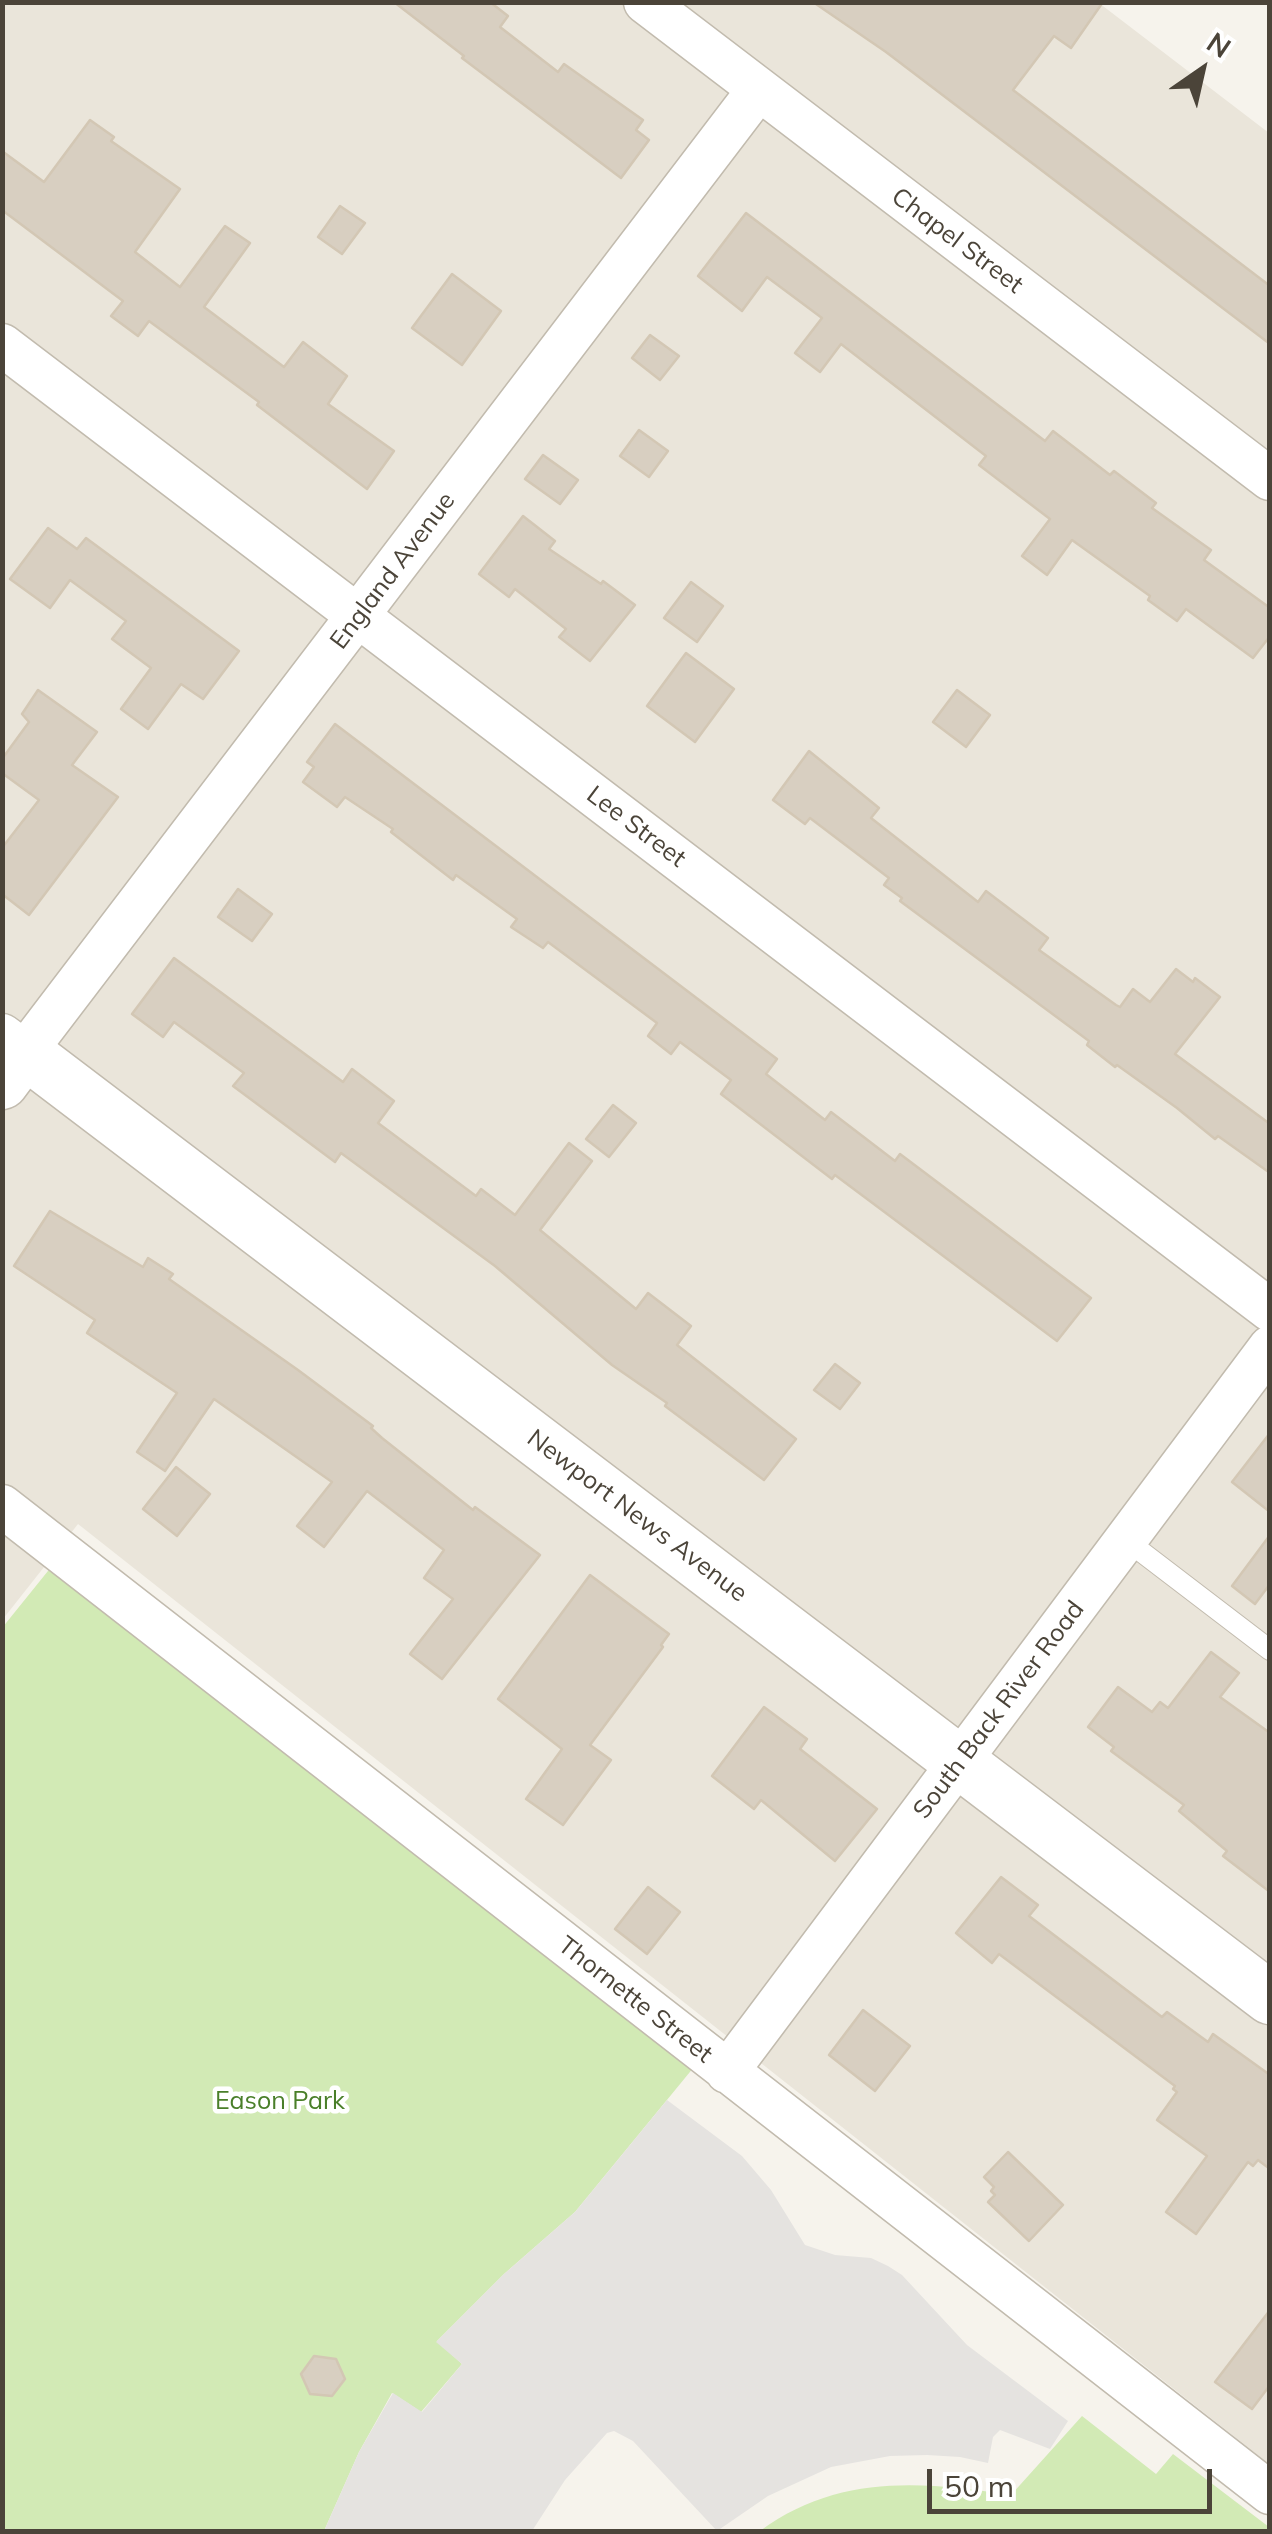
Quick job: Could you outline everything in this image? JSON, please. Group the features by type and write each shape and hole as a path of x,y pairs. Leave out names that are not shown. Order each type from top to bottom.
{"street":[{"name":"Chapel Street","path":"644,2 1270,479"},
{"name":"England Avenue","path":"10,1057 359,616 759,89"},
{"name":"Lee Street","path":"2,345 1270,1310"},
{"name":"Newport News Avenue","path":"10,1057 961,1762 1270,1998"},
{"name":"South Back River Road","path":"728,2072 1270,1347"},
{"name":"Thornette Street","path":"2,1506 1270,2493"}],"lane":[{"path":"1126,1540 1270,1650"}],"shaded area":[{"path":"3,3 1099,3 1269,133 1269,2464 78,1524 3,1619"},
{"path":"667,2100 742,2156 771,2190 805,2245 835,2255 871,2258 902,2275 967,2345 1068,2421 1050,2449 1000,2430 993,2437 988,2463 927,2455 890,2456 831,2467 768,2496 717,2531 633,2441 614,2431 607,2433 565,2480 532,2531 324,2531 359,2452 393,2393 422,2412 462,2364 436,2342 504,2274 575,2212"}],"green space":[{"name":"Eason Park","path":"52,1566 694,2067 575,2212 504,2274 437,2341 462,2364 421,2412 392,2393 359,2452 324,2531 3,2531 2,1628"},
{"path":"1082,2416 1156,2474 1173,2454 1269,2527 1269,2531 760,2531 819,2499 881,2486 945,2487 1011,2495"}],"building":[{"path":"394,2 490,2 508,16 500,27 558,72 564,64 643,120 636,130 649,140 621,178"},
{"path":"813,2 1103,2 1071,48 1054,36 1013,90 1270,286 1270,344 886,52"},
{"path":"90,120 114,137 111,141 180,189 135,252 180,287 225,226 250,243 204,307 284,367 303,342 347,376 328,404 394,451 367,489 149,321 138,336 111,316 123,301 2,210 2,151 44,182"},
{"path":"340,206 365,223 342,254 318,237"},
{"path":"746,213 1045,441 1053,431 1110,475 1114,471 1156,503 1152,508 1211,550 1204,560 1270,608 1270,636 1253,658 1186,609 1177,621 1148,600 1150,596 1072,540 1047,575 1022,556 1050,519 979,465 986,456 841,344 820,372 795,353 822,318 767,277 742,311 698,276"},
{"path":"452,274 501,311 462,365 412,328"},
{"path":"650,335 679,356 660,380 632,358"},
{"path":"639,430 668,451 649,477 620,456"},
{"path":"543,455 578,480 560,504 525,479"},
{"path":"523,516 555,541 549,549 635,605 590,661 559,637 566,629 515,589 509,597 479,574"},
{"path":"48,528 77,549 86,538 239,651 203,699 181,684 148,729 121,709 151,668 112,639 126,621 70,580 50,608 10,579"},
{"path":"691,582 723,606 697,642 664,618"},
{"path":"686,653 734,689 695,742 647,706"},
{"path":"38,690 97,732 72,765 118,797 29,915 2,894 2,848 39,800 2,773 2,759 29,722 22,714"},
{"path":"957,690 990,715 966,747 933,722"},
{"path":"335,724 777,1059 766,1074 825,1120 831,1112 895,1161 900,1154 1091,1298 1057,1341 721,1094 731,1080 680,1042 671,1054 648,1036 657,1023 548,942 543,948 511,927 517,919 456,875 453,880 391,832 393,829 345,797 337,807 303,782 314,767 307,762"},
{"path":"809,751 879,808 871,818 978,902 986,891 1048,938 1039,950 1116,1005 1120,1007 1133,989 1150,1002 1176,969 1220,997 1175,1054 1270,1124 1270,1173 1115,1067 1087,1045 1089,1041 900,901 902,898 884,885 889,878 810,818 805,824 773,800"},
{"path":"238,889 272,914 252,941 218,917"},
{"path":"174,958 343,1082 352,1069 394,1101 378,1123 476,1196 481,1189 515,1215 569,1143 592,1161 540,1230 636,1309 648,1293 691,1326 677,1345 796,1439 764,1480 612,1365 495,1266 341,1153 335,1162 233,1086 244,1073 174,1022 163,1037 132,1014"},
{"path":"613,1105 636,1123 609,1157 586,1139"},
{"path":"50,1211 143,1267 148,1258 173,1274 169,1279 298,1370 373,1426 382,1438 473,1510 475,1507 540,1555 442,1679 410,1654 453,1599 424,1578 444,1550 367,1491 324,1547 297,1526 332,1482 214,1399 165,1471 137,1452 177,1393 87,1333 95,1320 14,1266"},
{"path":"835,1364 860,1383 840,1409 814,1390"},
{"path":"1270,1433 1270,1512 1232,1482"},
{"path":"176,1467 210,1494 177,1536 143,1509"},
{"path":"1270,1535 1270,1584 1255,1604 1232,1586"},
{"path":"590,1575 669,1634 590,1745 611,1760 563,1825 526,1799 562,1749 498,1699"},
{"path":"1211,1652 1239,1673 1220,1697 1270,1733 1270,1892 1223,1856 1227,1851 1179,1811 1184,1805 1111,1751 1114,1747 1088,1727 1118,1687 1152,1712 1160,1702 1168,1708"},
{"path":"764,1707 807,1739 800,1749 877,1809 835,1861 761,1800 754,1809 712,1776"},
{"path":"1001,1877 1038,1905 1029,1916 1162,2017 1167,2012 1208,2042 1213,2034 1270,2075 1270,2169 1258,2160 1253,2166 1248,2162 1196,2234 1166,2212 1207,2156 1157,2120 1177,2092 1175,2086 999,1954 992,1963 956,1933"},
{"path":"648,1887 680,1912 647,1954 615,1929"},
{"path":"863,2010 910,2046 875,2091 829,2055"},
{"path":"1008,2152 1063,2205 1029,2241 988,2202 995,2195 991,2191 994,2187 984,2177"},
{"path":"1270,2310 1270,2385 1252,2409 1215,2382"},
{"path":"314,2356 336,2359 345,2379 332,2396 310,2394 301,2374"}]}
